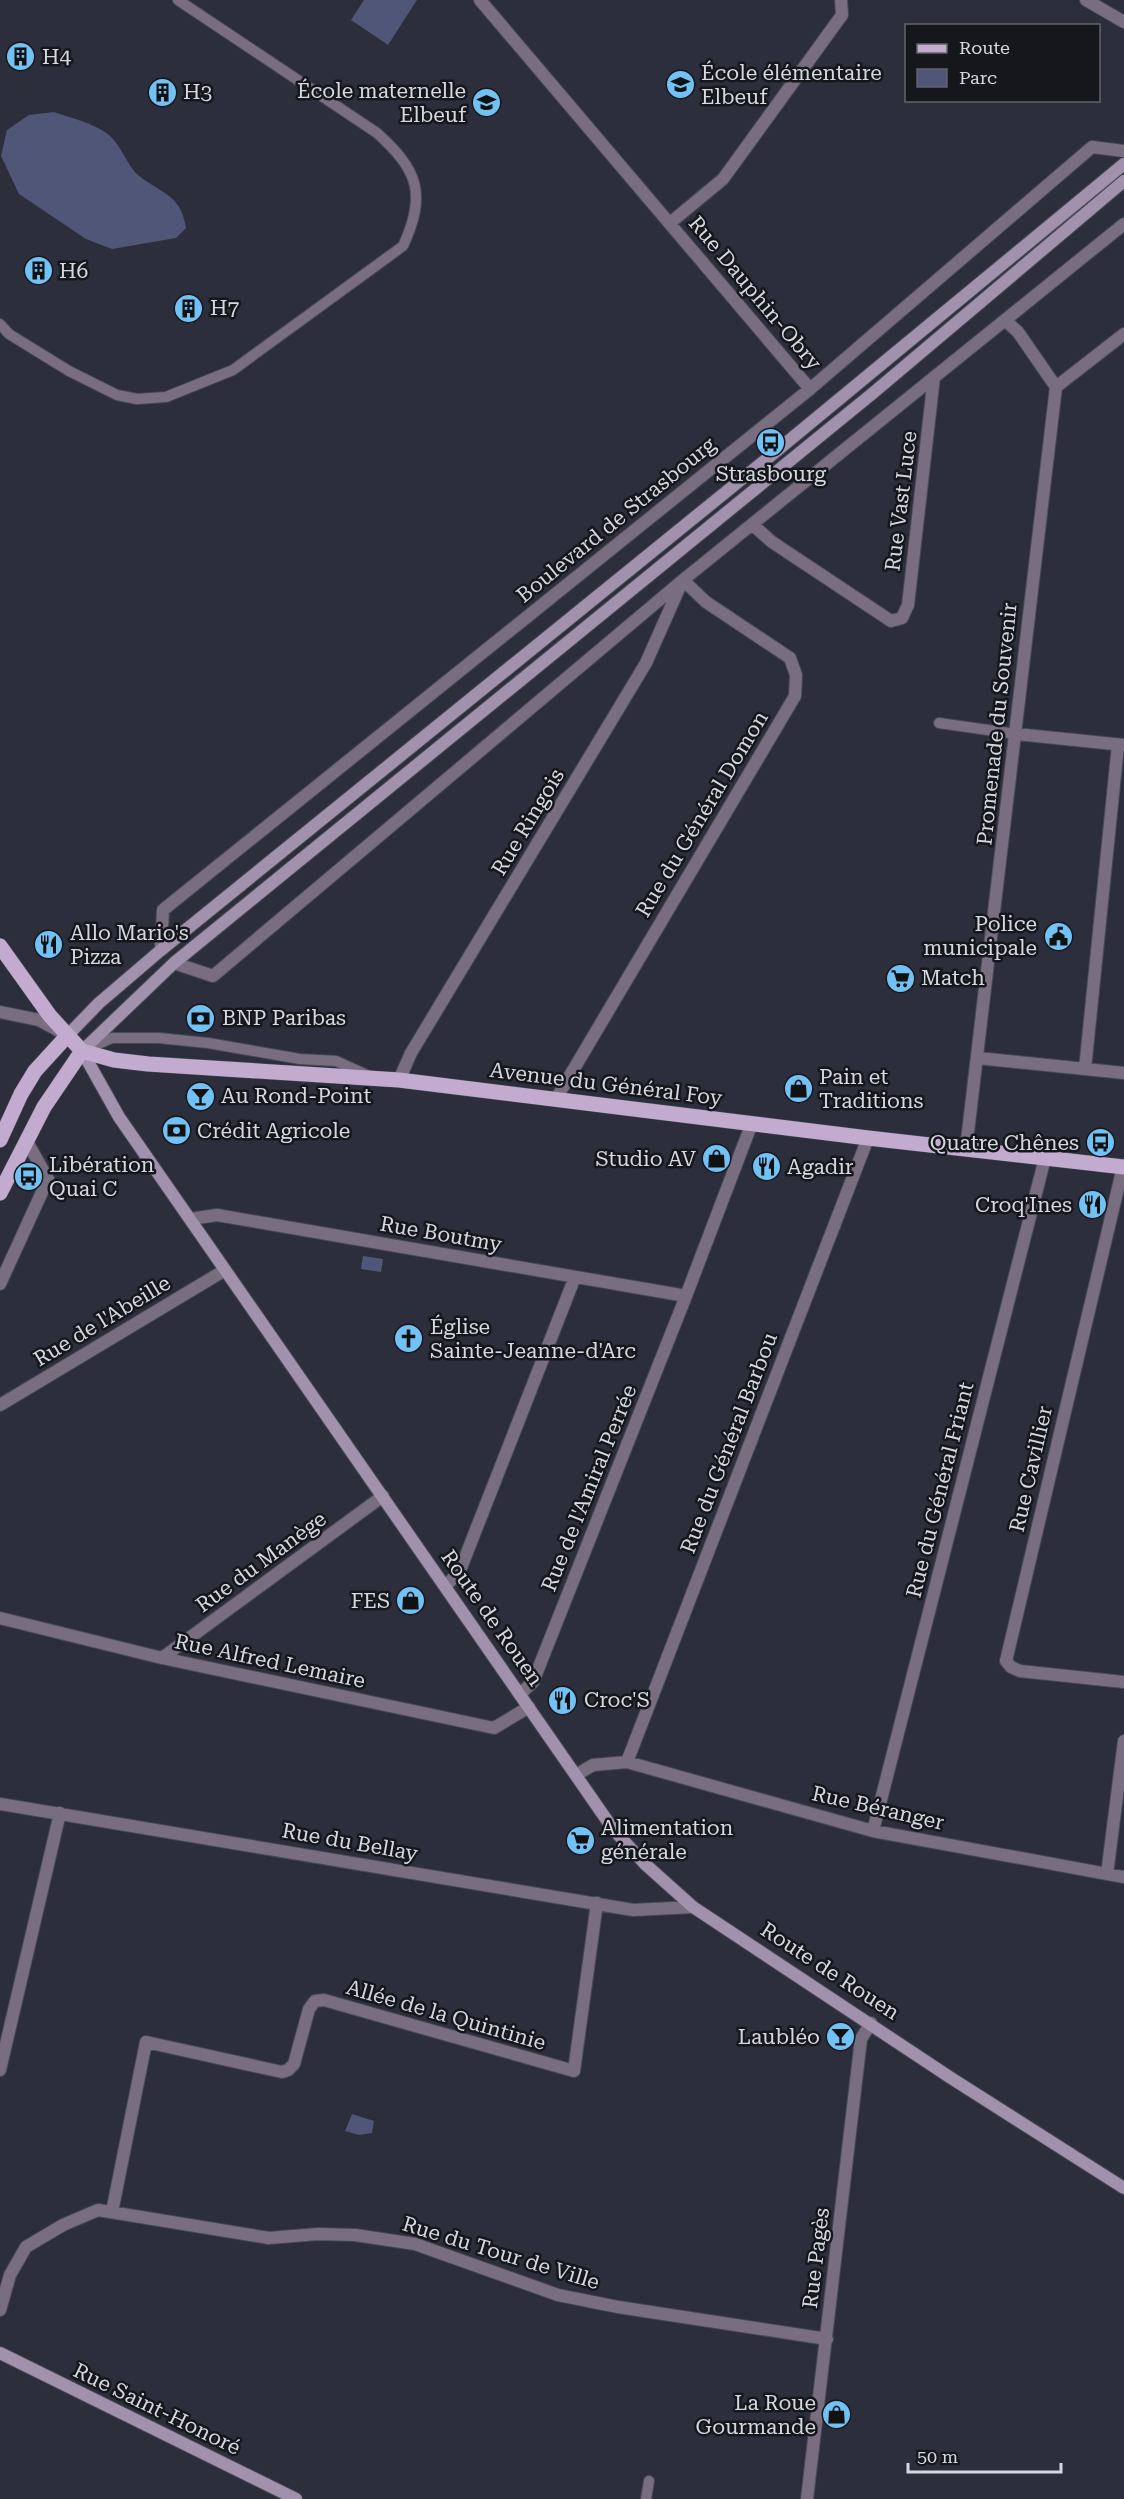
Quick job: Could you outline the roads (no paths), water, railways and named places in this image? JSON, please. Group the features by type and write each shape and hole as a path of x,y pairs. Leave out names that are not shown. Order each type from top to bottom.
{"main road":[{"path":"0,1140 7,1114 35,1071 99,1003 161,950 774,453 1124,164"},
{"path":"0,1193 55,1089 82,1052 174,963 873,393 1124,181"},
{"name":"Route de Rouen","path":"0,946 27,986 82,1052 119,1117 225,1270 614,1829 645,1864 693,1907 951,2078 1124,2188"},
{"name":"Avenue du Général Foy","path":"82,1052 114,1060 148,1064 399,1080 1124,1167"},
{"name":"Rue Saint-Honoré","path":"0,2353 296,2499"}],"street":[{"name":"Rue Dauphin-Obry","path":"480,0 810,389"},
{"path":"670,223 723,179 842,15 841,0"},
{"path":"1086,0 1124,22"},
{"name":"Boulevard de Strasbourg","path":"161,950 164,910 810,389 1092,147 1124,151"},
{"path":"174,963 213,976 683,580 1124,224"},
{"path":"1005,320 1018,332 1056,387 1124,334"},
{"name":"Rue Vast Luce","path":"753,525 772,542 891,621 902,618 908,605 934,377"},
{"name":"Promenade du Souvenir","path":"966,1149 1056,387"},
{"name":"Rue Ringois","path":"399,1080 411,1053 646,663 683,580"},
{"name":"Rue du Général Domon","path":"556,1099 795,696 796,675 790,658 706,602 683,580"},
{"path":"1016,734 1121,745 1085,1069"},
{"path":"0,1012 39,1020 67,1036"},
{"path":"978,1058 1124,1073"},
{"name":"Rue de l'Amiral Perrée","path":"520,1694 533,1682 752,1123"},
{"name":"Rue du Général Barbou","path":"627,1762 868,1138"},
{"path":"0,1284 48,1179 26,1140"},
{"name":"Rue du Général Friant","path":"873,1831 1045,1158"},
{"name":"Rue Cavillier","path":"1124,1167 1006,1661 1011,1667 1020,1671 1124,1682"},
{"name":"Rue Boutmy","path":"190,1219 217,1215 686,1296"},
{"name":"Rue de l'Abeille","path":"0,1405 225,1270"},
{"path":"445,1586 459,1573 575,1277"},
{"name":"Rue du Manège","path":"162,1658 382,1496"},
{"name":"Rue Alfred Lemaire","path":"0,1618 162,1658 494,1728 529,1707"},
{"path":"1107,1874 1124,1741"},
{"path":"576,1775 593,1765 627,1762"},
{"name":"Rue Béranger","path":"627,1762 873,1831 1124,1877"},
{"name":"Rue du Bellay","path":"0,1804 633,1910 693,1907"},
{"path":"0,2070 60,1814"},
{"name":"Allée de la Quintinie","path":"112,2212 146,2042 282,2072 294,2064 309,2009 315,2001 324,2000 574,2071 597,1903"},
{"name":"Rue Pagès","path":"807,2499 861,2039 871,2024"},
{"name":"Rue du Tour de Ville","path":"0,2310 10,2275 26,2247 63,2225 98,2210 269,2238 318,2234 355,2235 415,2244 558,2295 618,2307 826,2339"}],"lane":[{"path":"0,324 9,334 69,371 117,395 137,399 166,397 232,370 403,246 413,225 417,208 417,192 401,154 377,133 178,0"},
{"path":"939,723 1016,734"},
{"path":"82,1052 112,1038 159,1038 208,1043 300,1059 336,1061 375,1079"},
{"path":"646,2499 649,2481"}],"place":[{"name":"H4","path":"21,57"},
{"name":"École élémentaire Elbeuf","path":"680,85"},
{"name":"H3","path":"162,92"},
{"name":"École maternelle Elbeuf","path":"487,103"},
{"name":"H6","path":"38,271"},
{"name":"H7","path":"189,308"},
{"name":"Strasbourg","path":"771,443"},
{"name":"Police municipale","path":"1058,936"},
{"name":"Allo Mario's Pizza","path":"49,945"},
{"name":"Match","path":"900,978"},
{"name":"BNP Paribas","path":"201,1018"},
{"name":"Pain et Traditions","path":"798,1089"},
{"name":"Au Rond-Point","path":"200,1096"},
{"name":"Crédit Agricole","path":"176,1131"},
{"name":"Quatre Chênes","path":"1100,1143"},
{"name":"Studio AV","path":"717,1159"},
{"name":"Agadir","path":"766,1167"},
{"name":"Libération Quai C","path":"28,1177"},
{"name":"Croq'Ines","path":"1093,1205"},
{"name":"Église Sainte-Jeanne-d'Arc","path":"409,1339"},
{"name":"FES","path":"411,1601"},
{"name":"Croc'S","path":"563,1700"},
{"name":"Alimentation générale","path":"580,1840"},
{"name":"Laubléo","path":"841,2037"},
{"name":"La Roue Gourmande","path":"837,2415"}]}
